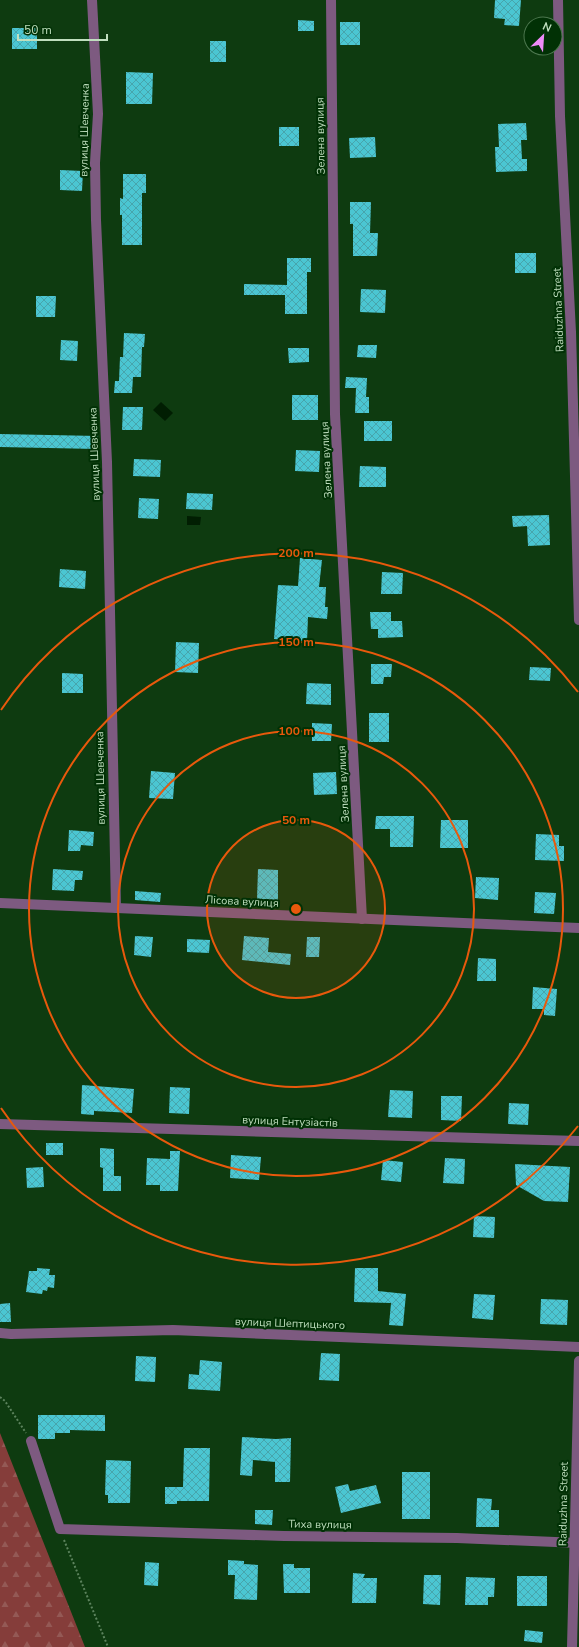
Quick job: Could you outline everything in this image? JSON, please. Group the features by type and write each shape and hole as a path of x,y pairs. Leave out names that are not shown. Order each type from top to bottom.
{"street":[{"name":"вулиця Шевченка","path":"92,0 98,114 95,163 96,220 106,462 116,908"},
{"name":"Зелена вулиця","path":"331,0 335,414 362,918"},
{"name":"Raiduzhna Street","path":"558,0 560,116 571,332 579,620"},
{"name":"Лісова вулиця","path":"0,902 579,928"},
{"name":"вулиця Ентузіастів","path":"0,1124 579,1141"},
{"name":"вулиця Шептицького","path":"0,1333 173,1330 579,1347"},
{"name":"Raiduzhna Street","path":"572,1647 577,1543 579,1361"},
{"path":"31,1441 60,1529"},
{"name":"Тиха вулиця","path":"60,1529 284,1536 457,1538 577,1543"}],"path":[{"path":"0,1397 5,1401 31,1441"},
{"path":"60,1529 108,1647"}],"green space":[{"path":"0,1433 85,1647 0,1647"}],"shaded area":[{"path":"161,402 173,413 165,421 153,410"},
{"path":"187,516 201,517 200,525 187,525"}],"building":[{"path":"495,0 521,0 519,26 504,25 505,19 494,18"},
{"path":"298,20 314,21 314,31 298,31"},
{"path":"340,22 360,22 360,45 340,45"},
{"path":"12,28 37,28 37,49 12,49"},
{"path":"210,41 226,41 226,62 210,62"},
{"path":"126,72 153,73 152,104 126,104"},
{"path":"526,123 527,140 521,140 522,159 527,159 527,171 496,172 495,147 499,147 498,124"},
{"path":"279,127 299,127 299,146 279,146"},
{"path":"375,137 376,157 350,158 349,138"},
{"path":"60,170 83,171 82,191 60,190"},
{"path":"123,174 146,174 146,193 142,193 142,245 122,245 122,215 120,215 120,198 123,199"},
{"path":"350,202 371,202 370,233 378,233 377,256 353,256 353,224 350,224"},
{"path":"515,253 536,253 536,273 515,273"},
{"path":"287,258 311,258 311,272 307,272 307,314 285,314 285,295 244,295 244,284 287,285"},
{"path":"361,289 386,290 385,313 360,312"},
{"path":"36,296 56,296 55,317 36,317"},
{"path":"124,333 145,334 144,347 142,347 141,377 133,377 132,393 114,393 115,381 119,381 120,357 123,357"},
{"path":"61,340 78,341 77,361 60,360"},
{"path":"358,345 377,345 376,358 357,357"},
{"path":"288,348 309,348 309,362 289,363"},
{"path":"346,377 367,378 366,397 369,397 369,413 355,413 356,388 345,388"},
{"path":"292,395 318,395 318,420 292,420"},
{"path":"123,407 143,407 142,430 122,430"},
{"path":"364,421 392,421 392,441 364,441"},
{"path":"0,434 98,436 97,449 0,447"},
{"path":"296,450 320,451 319,472 295,471"},
{"path":"134,459 161,460 160,477 133,476"},
{"path":"360,466 386,467 386,487 359,487"},
{"path":"187,493 213,494 212,510 186,509"},
{"path":"139,498 159,499 158,519 138,518"},
{"path":"549,515 550,545 528,546 527,526 513,527 512,516"},
{"path":"300,558 322,560 319,587 326,587 325,607 328,607 327,619 308,617 307,642 274,639 278,585 298,586"},
{"path":"60,569 86,571 85,589 59,587"},
{"path":"382,572 403,573 402,594 381,594"},
{"path":"370,612 391,612 391,621 402,621 403,637 378,638 378,629 371,629"},
{"path":"176,642 199,643 198,673 175,672"},
{"path":"371,664 392,664 391,677 384,677 383,684 371,684"},
{"path":"530,667 551,668 550,681 529,680"},
{"path":"62,673 83,674 83,693 62,693"},
{"path":"307,683 331,684 331,705 306,704"},
{"path":"369,713 389,713 389,742 369,742"},
{"path":"312,723 332,724 331,741 312,741"},
{"path":"151,771 175,773 173,799 149,798"},
{"path":"336,772 337,794 314,795 313,773"},
{"path":"376,816 414,816 413,847 390,847 390,829 375,829"},
{"path":"441,820 468,820 468,848 440,848"},
{"path":"69,830 94,832 93,846 81,845 80,851 68,851"},
{"path":"536,834 559,835 559,846 564,846 564,861 535,860"},
{"path":"53,869 83,871 82,880 75,880 74,891 52,890"},
{"path":"258,869 278,870 278,900 257,899"},
{"path":"476,877 499,878 498,900 475,898"},
{"path":"135,891 161,893 160,902 135,900"},
{"path":"535,892 556,893 554,914 534,913"},
{"path":"135,936 153,937 151,957 134,955"},
{"path":"244,936 269,938 268,952 291,954 290,965 242,960"},
{"path":"307,937 320,937 319,957 306,957"},
{"path":"187,939 210,940 209,953 187,952"},
{"path":"478,958 496,959 496,981 477,981"},
{"path":"533,987 557,989 555,1016 544,1015 544,1009 532,1009"},
{"path":"82,1085 134,1089 132,1113 94,1111 94,1115 81,1114"},
{"path":"170,1087 190,1088 189,1114 169,1113"},
{"path":"390,1090 413,1091 412,1118 388,1117"},
{"path":"441,1096 462,1096 461,1121 441,1120"},
{"path":"509,1103 529,1104 528,1125 508,1124"},
{"path":"46,1143 63,1143 63,1155 46,1155"},
{"path":"100,1148 114,1149 114,1176 121,1176 121,1191 103,1191 103,1168 100,1167"},
{"path":"170,1151 180,1151 178,1191 160,1191 160,1185 146,1185 147,1158 170,1159"},
{"path":"231,1155 261,1157 259,1180 230,1178"},
{"path":"445,1158 465,1159 464,1184 443,1183"},
{"path":"383,1160 403,1162 401,1182 381,1180"},
{"path":"515,1164 570,1167 568,1202 544,1201 516,1185"},
{"path":"43,1167 44,1187 27,1188 26,1168"},
{"path":"474,1216 495,1217 494,1238 473,1237"},
{"path":"37,1268 50,1269 49,1275 55,1275 54,1288 48,1287 47,1291 43,1290 42,1294 26,1292 29,1271 37,1271"},
{"path":"355,1268 378,1268 378,1291 406,1294 403,1326 389,1325 391,1303 354,1302"},
{"path":"474,1294 495,1295 493,1320 472,1318"},
{"path":"541,1299 568,1300 567,1325 540,1324"},
{"path":"10,1303 11,1322 0,1322 0,1304"},
{"path":"321,1353 340,1354 339,1381 319,1380"},
{"path":"136,1356 156,1357 155,1382 135,1381"},
{"path":"200,1360 222,1362 220,1391 188,1389 189,1374 199,1375"},
{"path":"38,1415 105,1415 105,1431 70,1430 70,1433 55,1433 55,1439 38,1439"},
{"path":"242,1437 276,1439 291,1438 290,1482 275,1482 275,1462 253,1460 252,1476 240,1475"},
{"path":"184,1448 210,1448 209,1501 177,1501 177,1504 165,1504 165,1487 183,1487"},
{"path":"106,1460 131,1461 130,1503 108,1503 108,1495 105,1495"},
{"path":"402,1472 430,1472 430,1519 402,1519"},
{"path":"348,1484 350,1491 376,1485 381,1503 341,1513 335,1487"},
{"path":"477,1498 492,1499 491,1510 499,1510 499,1527 476,1527"},
{"path":"255,1510 273,1510 272,1525 255,1524"},
{"path":"228,1560 244,1561 244,1564 258,1565 257,1600 234,1599 235,1575 228,1575"},
{"path":"145,1562 159,1563 158,1586 144,1585"},
{"path":"283,1564 294,1564 294,1568 310,1568 310,1593 284,1593"},
{"path":"353,1573 365,1574 363,1578 377,1578 376,1603 352,1603"},
{"path":"424,1575 441,1575 440,1605 423,1604"},
{"path":"517,1576 547,1576 547,1606 517,1606"},
{"path":"466,1577 495,1578 494,1597 488,1597 488,1605 465,1605"},
{"path":"525,1630 543,1632 542,1643 524,1641"}]}
